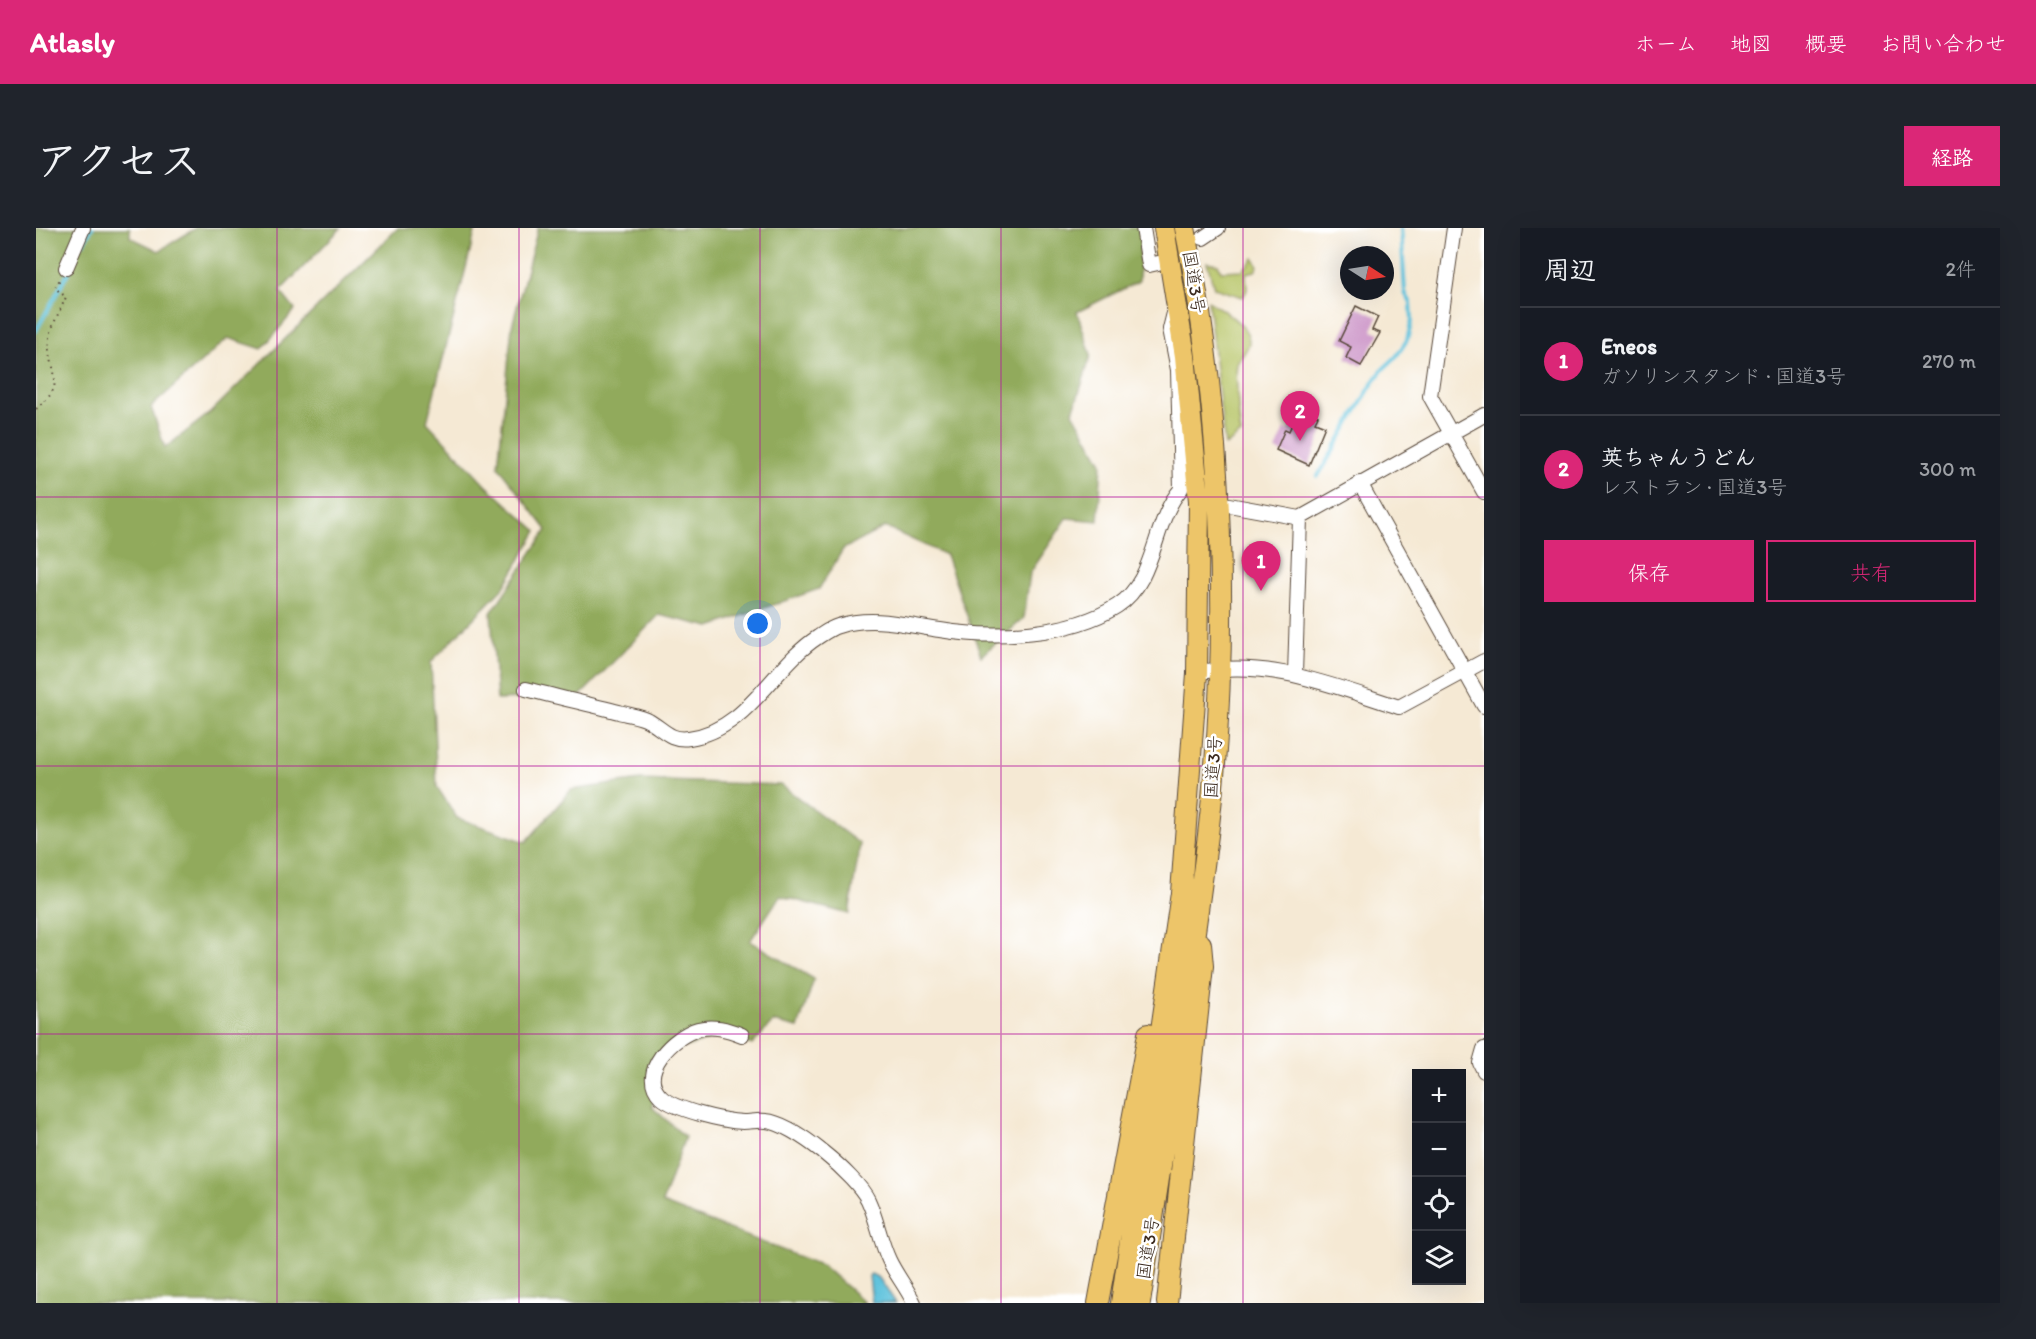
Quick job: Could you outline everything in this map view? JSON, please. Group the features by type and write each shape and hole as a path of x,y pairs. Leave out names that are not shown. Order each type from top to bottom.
{"highway":[{"name":"国道3号","path":"1140,1303 1190,893 1200,582 1199,501 1177,302 1164,228"},
{"name":"国道3号","path":"1121,1303 1190,893 1208,833 1218,668 1218,503 1204,353 1185,228"},
{"path":"1098,1303 1154,998 1190,893"},
{"path":"1167,1303 1203,966 1190,893"}],"street":[{"path":"66,268 82,228"},
{"path":"1143,228 1149,265 1158,263"},
{"path":"1203,238 1218,228"},
{"path":"1454,228 1430,396 1484,492"},
{"path":"526,689 648,721 666,735 687,739 708,734 744,711 802,648 836,626 880,620 943,631 1000,635 1070,624 1117,606 1130,594 1144,572 1171,500 1181,489 1178,370 1170,329 1177,302"},
{"path":"1218,503 1300,518 1484,415"},
{"path":"1360,483 1484,706"},
{"path":"1295,674 1300,518"},
{"path":"1197,673 1218,668 1295,674 1400,707 1484,661"},
{"path":"742,1035 710,1027 698,1029 675,1040 657,1064 654,1077 655,1086 661,1097 681,1108 726,1119 769,1121 784,1127 836,1162 867,1197 889,1260 914,1303"},
{"path":"1484,1049 1480,1063 1484,1071"}],"path":[{"path":"36,409 54,392 57,381 49,351 50,334 66,297 57,290"}],"green space":[{"path":"36,228 130,228 130,237 159,251 196,228 341,228 280,291 295,310 262,349 228,338 151,407 165,448 211,412 398,228 476,228 427,422 487,486 537,531 504,587 431,662 437,787 457,818 526,842 571,790 640,780 781,785 860,844 849,914 780,896 750,941 814,979 798,1028 773,1022 752,1045 722,1036 660,1054 652,1107 685,1137 662,1203 823,1266 865,1303 36,1303"},
{"path":"538,228 1141,228 1139,281 1077,312 1091,355 1073,412 1102,463 1098,521 1067,518 1030,573 1024,618 981,656 946,555 885,527 843,549 819,589 710,627 659,615 579,697 497,700 491,613 547,530 498,466 512,326"},
{"path":"1254,258 1258,266 1255,271 1246,273 1247,290 1243,297 1214,288 1207,262 1218,264 1221,271 1243,270"},
{"path":"1208,301 1240,324 1245,330 1249,343 1237,364 1237,398 1241,434 1225,446"}],"water":[{"path":"871,1274 879,1278 896,1303 872,1303 869,1276"}],"building":[{"path":"1356,306 1378,317 1372,330 1380,333 1361,366 1346,358 1351,347 1339,341"},
{"path":"1299,408 1318,416 1315,422 1325,426 1309,465 1276,450 1285,429 1289,431"}],"waterway":[{"path":"83,243 92,228"},
{"path":"1318,476 1371,386 1383,369 1396,357 1407,340 1412,320 1411,303 1405,293 1401,228"},
{"path":"36,331 69,271"}],"place":[{"name":"英ちゃんうどん","path":"1300,441"},
{"name":"Eneos","path":"1261,591"}]}
